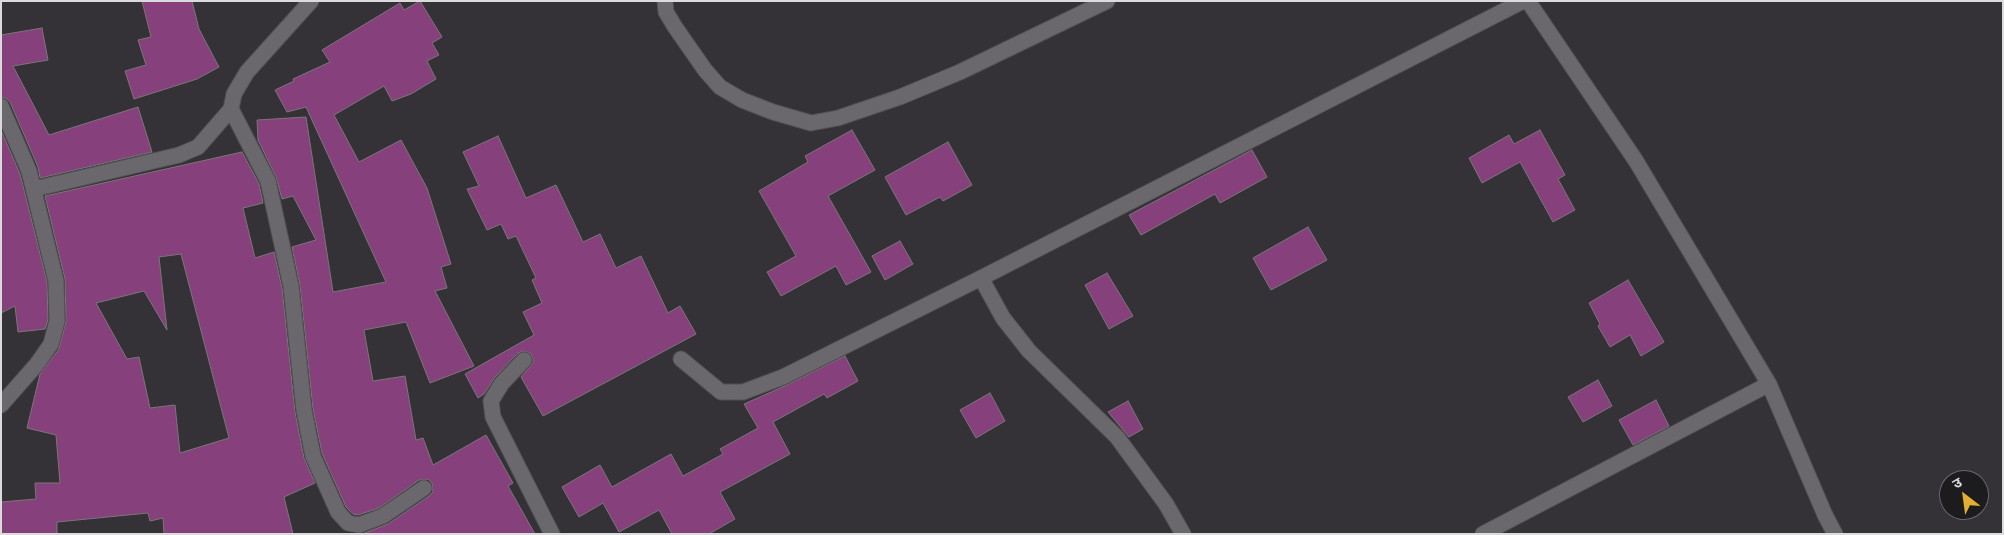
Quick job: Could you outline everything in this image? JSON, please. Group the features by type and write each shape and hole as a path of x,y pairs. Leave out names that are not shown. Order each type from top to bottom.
{"street":[{"path":"34,189 178,155 198,147 231,109 234,94 247,72 311,1"},
{"path":"665,1 666,12 675,27 704,70 720,87 742,100 773,112 811,122 838,118 900,97 960,72 1107,1"},
{"path":"681,359 721,392 743,392 783,377 1523,1"},
{"path":"1528,1 1636,161 1769,384 1825,515 1835,534"},
{"path":"1,106 29,171 34,189 56,281 57,321 51,344 37,364 4,399"},
{"path":"231,109 268,181 291,286 304,410 312,456 326,490 338,512 348,523 359,525 383,516 424,488"},
{"path":"981,278 1003,318 1029,351 1117,437 1166,504 1183,534"},
{"path":"524,360 502,383 491,401 493,417 552,534"},
{"path":"1483,534 1769,384"}],"building":[{"path":"142,1 192,1 199,29 219,67 197,79 134,99 125,71 146,65 138,40 151,37"},
{"path":"420,1 442,37 432,43 439,55 427,61 436,79 411,94 392,101 384,86 334,115 359,162 401,140 427,188 451,264 441,267 447,288 435,291 474,366 430,383 406,322 364,330 373,381 405,376 416,440 423,438 433,465 486,435 513,483 508,486 535,534 362,534 388,524 429,496 433,492 432,483 428,479 419,480 379,508 358,515 353,514 346,507 322,453 313,409 300,285 292,247 316,240 293,196 282,199 276,177 258,140 257,120 306,117 333,292 386,282 306,107 287,112 275,90 294,81 293,79 330,62 322,50 400,3 404,10"},
{"path":"42,28 48,60 13,66 49,135 138,107 152,152 40,178 38,167 10,102 6,98 1,97 1,35"},
{"path":"1,130 20,174 47,282 48,320 45,329 18,332 15,306 1,313"},
{"path":"852,130 875,170 828,196 871,272 846,285 836,266 781,296 767,272 796,256 759,191 808,162 805,156"},
{"path":"1540,130 1565,175 1558,179 1575,210 1553,222 1520,162 1482,183 1469,158 1509,135 1514,144"},
{"path":"498,136 526,198 556,185 583,242 600,234 616,268 641,256 668,313 680,306 696,334 543,416 521,377 533,363 530,353 522,351 517,354 495,377 484,394 478,398 465,374 534,335 523,312 542,303 532,280 536,278 516,236 508,239 501,224 487,230 467,189 479,186 463,152"},
{"path":"948,142 972,185 943,201 940,197 906,215 885,177"},
{"path":"1252,150 1267,177 1220,203 1215,194 1141,235 1129,215"},
{"path":"242,152 259,184 263,203 243,208 255,258 274,252 282,288 295,412 304,458 315,483 284,497 293,534 164,534 163,518 150,521 148,513 57,522 57,534 1,534 1,502 36,499 35,483 60,483 56,435 27,428 40,374 59,349 66,321 65,279 45,196","holes":["181,254 229,438 180,453 175,405 150,408 139,357 127,359 96,303 144,291 167,330 159,257"]},
{"path":"1308,227 1327,260 1271,290 1253,258"},
{"path":"900,241 913,264 885,280 872,256"},
{"path":"1107,273 1133,316 1109,329 1085,285"},
{"path":"1628,280 1664,342 1641,356 1630,335 1610,347 1598,326 1600,324 1589,303"},
{"path":"845,356 858,381 827,398 824,394 773,422 790,454 720,492 735,519 709,534 672,534 659,510 619,532 603,503 579,517 562,487 600,465 612,487 671,454 683,476 723,454 720,449 758,428 744,404"},
{"path":"1598,380 1612,406 1583,422 1568,397"},
{"path":"990,393 1005,421 976,438 960,410"},
{"path":"1656,400 1669,426 1633,445 1619,420"},
{"path":"1128,401 1143,429 1129,437 1108,412"}]}
